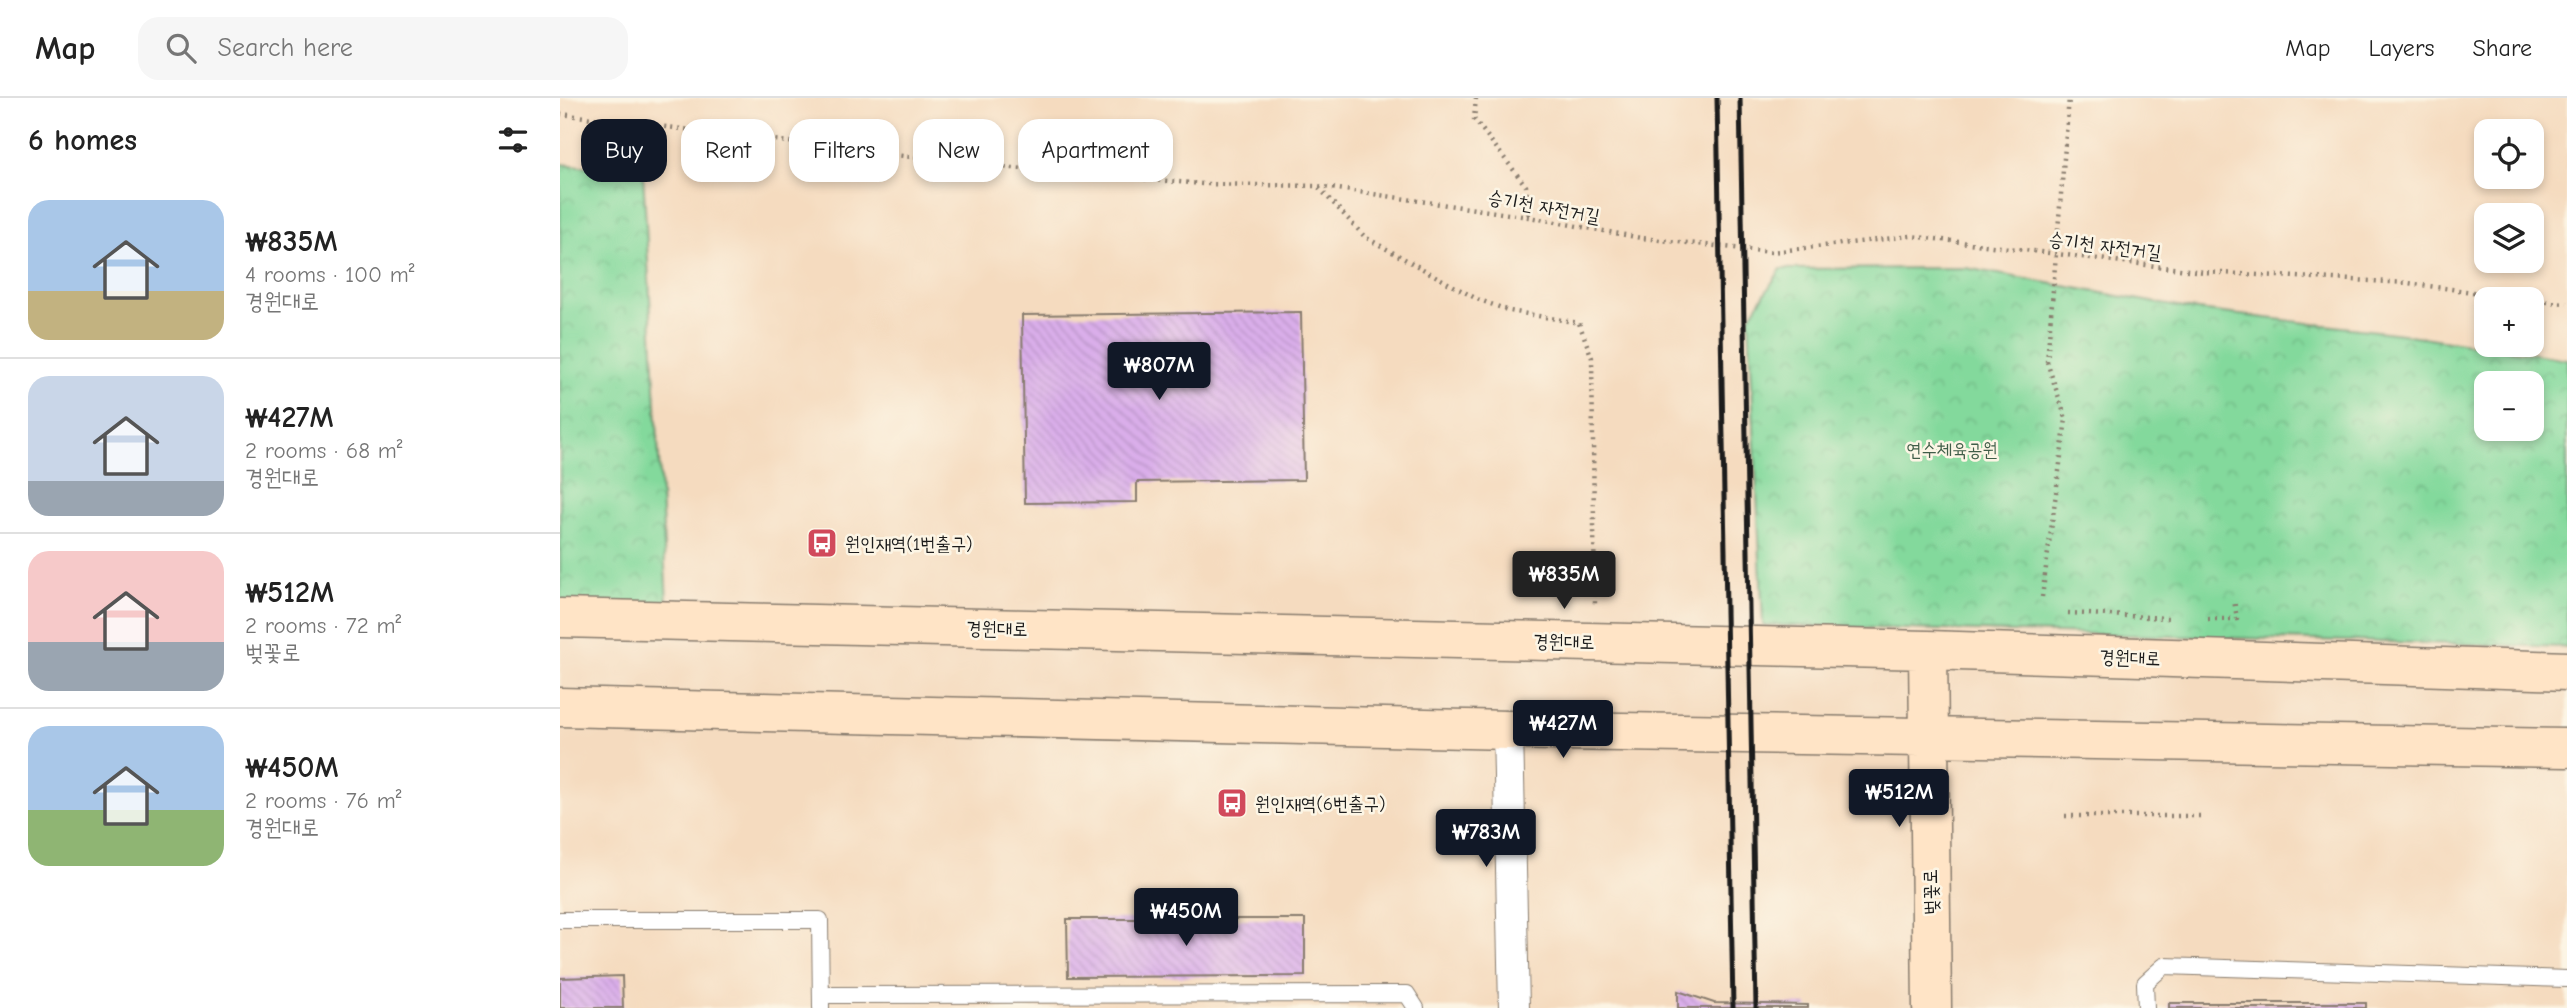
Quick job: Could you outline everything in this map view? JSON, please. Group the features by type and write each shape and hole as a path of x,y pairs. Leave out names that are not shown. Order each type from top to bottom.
{"main road":[{"name":"경원대로","path":"560,618 1928,650 2567,671"},
{"name":"벚꽃로","path":"1928,650 1932,1008"},
{"path":"560,707 1508,730 2567,748"}],"street":[{"path":"1508,730 1514,1008"}],"lane":[{"path":"560,920 820,920 821,1001 1258,1001 1406,994 1416,1008"},
{"path":"2146,1008 2145,983 2164,966 2567,979"}],"path":[{"path":"1476,98 1474,119 1526,186 1529,217"},
{"path":"2042,597 2066,418 2047,362 2069,98"},
{"name":"승기천 자전거길","path":"560,114 977,165 1203,184 1318,186 1529,217 1641,238 1771,252 1911,236 2204,272 2408,283 2474,292"},
{"path":"1318,186 1365,237 1478,299 1510,311 1579,323 1592,358 1596,642"},
{"path":"2544,302 2567,303"},
{"path":"2202,619 2236,619 2234,600"},
{"path":"2068,613 2175,618"},
{"path":"2065,816 2204,816"}],"green space":[{"path":"560,164 581,166 581,182 644,182 668,620 560,618"},
{"name":"연수체육공원","path":"1966,268 2189,309 2474,345 2474,357 2544,356 2567,359 2567,647 1763,625 1749,318 1781,269"}],"building":[{"path":"1301,312 1304,480 1137,482 1137,502 1025,503 1022,315"},
{"path":"1462,832 1472,832 1472,842 1461,842"},
{"path":"1067,919 1305,919 1305,976 1068,977"},
{"path":"622,976 623,1008 560,1008 560,978"},
{"path":"1678,991 1714,1003 1808,1005 1808,1008 1678,1008"},
{"path":"2169,1003 2366,1003 2366,1008 2169,1008"}],"railway":[{"path":"1717,98 1733,1008"},
{"path":"1740,98 1756,1008"}],"place":[{"name":"원인재역(1번출구)","path":"822,543"},
{"name":"원인재역(6번출구)","path":"1232,803"}]}
